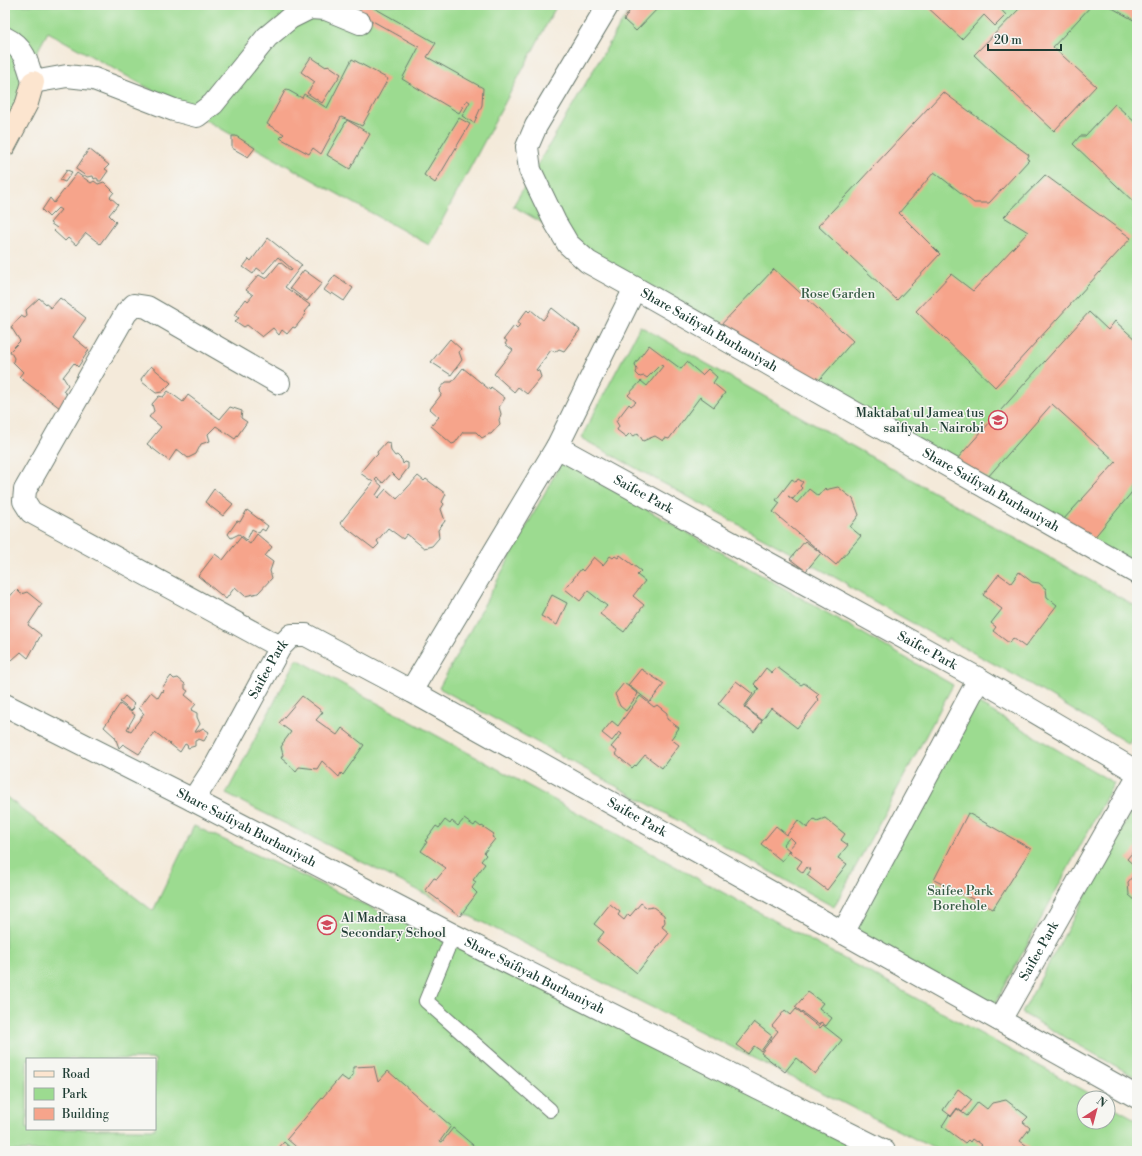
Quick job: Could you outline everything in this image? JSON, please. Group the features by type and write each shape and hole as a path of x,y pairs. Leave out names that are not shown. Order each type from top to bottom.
{"street":[{"name":"Share Saifiyah Burhaniyah","path":"608,5 536,126 527,147 530,170 555,222 568,244 588,262 1137,573"},
{"path":"33,82 67,76 94,79 174,110 196,116 213,104 267,36 290,18 310,8 326,9 360,23"},
{"path":"5,38 15,43 28,64 33,82 27,104 5,145"},
{"path":"411,691 557,447 636,288"},
{"path":"279,383 147,307 134,305 126,313 25,490 24,501 31,512 280,646"},
{"name":"Saifee Park","path":"557,447 980,679 1137,772"},
{"name":"Saifee Park","path":"193,800 216,765 280,646 292,635 306,636 411,691 1137,1098"},
{"path":"843,933 980,679"},
{"name":"Share Saifiyah Burhaniyah","path":"5,705 193,800 854,1143 884,1151"},
{"name":"Saifee Park","path":"1000,1020 1137,778"}],"lane":[{"path":"453,935 426,1001 550,1110"}],"green space":[{"path":"5,5 557,5 429,245 48,32 23,77 33,82 5,132"},
{"name":"Maktabat ul Jamea tus saifiyah - Nairobi","path":"632,5 1137,5 1137,568 513,206"},
{"path":"640,326 1137,607 1137,742 1131,739 1129,744 1020,678 948,639 946,642 847,586 847,584 581,438"},
{"path":"562,461 953,685 834,907 439,688"},
{"path":"297,659 1083,1090 1076,1090 1076,1130 1116,1130 1116,1108 1137,1120 1137,1151 939,1151 226,794"},
{"name":"Saifee Park Borehole","path":"976,702 1114,783 993,1008 851,931"},
{"path":"5,796 153,911 194,826 899,1151 5,1151"},
{"path":"1137,801 1137,1078 1022,1013"}],"building":[{"path":"344,5 369,5 436,43 427,57 483,88 482,105 474,123 462,116 470,102 467,100 459,113 402,79 419,47"},
{"path":"633,5 661,5 636,31 624,20"},
{"path":"925,5 997,5 1006,15 995,26 984,15 962,39"},
{"path":"1023,5 1092,5 1053,47 1096,86 1054,131 974,55"},
{"path":"1107,5 1137,5 1137,22"},
{"path":"311,57 326,67 328,65 341,74 322,103 307,93 315,82 301,72"},
{"path":"352,59 388,79 362,126 341,117 321,154 313,148 309,154 280,138 284,134 267,124 286,89 302,98 304,94 327,108"},
{"path":"943,92 1029,155 1027,159 1029,160 989,203 974,203 934,172 899,213 940,254 897,300 818,226"},
{"path":"1115,104 1137,124 1137,205 1073,144 1080,136 1085,136"},
{"path":"459,118 470,124 435,183 424,175"},
{"path":"347,120 370,134 350,169 327,155"},
{"path":"232,136 236,136 255,148 248,157 232,148"},
{"path":"89,149 109,165 105,169 108,171 101,181 98,181 96,178 94,179 93,176 87,177 76,169"},
{"path":"67,170 72,172 65,182 60,180"},
{"path":"77,173 91,183 94,181 98,184 104,182 114,192 110,197 118,204 109,215 116,222 100,244 86,233 76,245 68,238 65,241 54,231 57,228 50,223 61,210 58,208 49,217 42,210 50,198 54,203"},
{"path":"1045,175 1131,238 995,387 916,311 951,274 973,291 1028,232 1004,217"},
{"path":"268,238 302,265 285,287 310,305 304,312 306,314 295,328 293,327 287,334 282,330 279,335 273,328 262,337 247,325 244,327 235,321 239,318 234,315 246,299 248,301 253,295 246,290 259,275 266,279 280,262 291,271 292,269 278,257 264,273 257,268 253,274 243,267 249,259 251,261"},
{"path":"774,269 853,341 815,385 716,330"},
{"path":"304,270 322,283 307,301 290,288"},
{"path":"335,275 353,288 344,301 332,293 331,295 324,290"},
{"path":"39,298 51,308 60,298 86,318 73,337 89,350 78,367 74,363 63,377 68,385 63,391 69,396 60,408 19,377 23,372 13,362 14,358 10,351 20,341 11,327 21,316 25,318 27,315 26,310"},
{"path":"552,308 580,330 564,351 559,349 555,352 551,350 536,370 539,371 541,377 527,394 518,387 514,392 494,374 513,350 505,344 507,341 504,339 514,326 517,329 520,324 517,323 527,310 529,312 531,310 543,320"},
{"path":"1089,312 1108,330 1115,321 1137,341 1137,486 1093,539 1062,521 1116,462 1052,404 987,478 956,460"},
{"path":"450,339 461,349 459,352 462,360 451,375 431,362"},
{"path":"649,345 681,369 687,362 702,375 708,369 717,377 713,383 725,393 714,407 700,397 669,439 665,438 663,441 655,436 643,441 638,433 634,436 630,433 626,437 617,430 619,426 616,421 629,404 631,406 636,402 628,395 641,381 647,386 663,366 660,365 647,378 644,376 640,377 636,373 637,370 635,364"},
{"path":"151,366 171,383 162,392 156,393 142,382 141,379"},
{"path":"463,368 490,390 491,387 505,398 499,407 501,414 499,420 500,424 491,434 482,438 476,432 463,432 455,443 452,444 431,426 439,417 430,409 441,395 440,389 446,382 452,382"},
{"path":"168,391 183,402 188,395 220,419 230,407 242,411 241,418 247,422 235,439 216,426 208,434 210,441 201,444 196,454 188,458 177,449 169,461 147,444 161,427 149,417 154,411 152,404 159,396 163,397"},
{"path":"386,442 390,443 391,451 395,456 397,455 402,460 403,464 405,462 408,463 408,468 399,480 392,473 383,483 377,478 375,480 382,486 376,495 378,498 386,489 397,499 418,476 424,481 426,479 446,494 442,502 444,504 441,509 445,521 438,530 439,538 432,546 424,548 407,534 403,539 388,528 377,541 379,544 374,549 340,523 373,482 360,473 374,456 375,457 378,454 377,452"},
{"path":"792,479 796,482 798,479 803,482 800,486 802,488 793,499 788,496 797,503 809,489 818,496 825,488 827,490 838,487 853,499 859,515 850,527 861,536 836,565 773,512 780,503 776,500"},
{"path":"214,489 233,504 223,516 205,502"},
{"path":"247,510 268,526 265,531 262,529 259,533 252,529 247,540 239,534 231,538 228,534 237,521 240,522"},
{"path":"257,534 272,547 265,556 273,562 270,571 272,578 258,593 245,596 235,587 226,599 198,576 215,554 223,560 241,537 250,544"},
{"path":"805,541 821,553 806,571 790,559"},
{"path":"620,555 641,571 637,575 645,581 633,596 644,605 624,632 600,614 607,606 588,591 580,601 565,589 581,569 583,571 594,557 603,565 610,556 613,558 615,556 618,558"},
{"path":"1019,572 1032,582 1039,583 1046,589 1047,597 1057,605 1025,647 1013,638 1009,643 993,631 996,627 991,623 1002,609 983,595 999,574 1011,583"},
{"path":"16,589 21,594 27,592 42,604 28,625 41,635 28,658 21,652 12,660 5,654 5,603"},
{"path":"552,595 567,603 557,625 541,616"},
{"path":"777,667 801,685 804,683 819,694 816,697 819,700 797,728 771,708 762,720 745,707 759,689 754,684 766,668 772,673"},
{"path":"641,669 664,684 650,702 628,685"},
{"path":"171,676 174,679 178,678 185,684 185,689 188,691 185,695 196,704 191,710 197,713 200,724 195,732 203,728 209,732 204,741 199,739 195,741 195,746 188,748 185,744 180,752 155,732 139,754 123,744 119,748 115,737 104,727 120,704 135,715 127,729 131,731 144,714 139,708 151,692 158,698 164,690 162,688"},
{"path":"736,681 753,694 744,707 762,721 754,732 718,704"},
{"path":"624,683 638,694 626,711 620,706 615,694"},
{"path":"125,696 134,704 134,708 131,711 120,702"},
{"path":"302,696 323,712 316,720 337,735 342,728 364,745 343,775 341,773 339,777 322,761 317,769 299,767 296,771 281,758 283,755 281,747 282,744 291,732 279,723"},
{"path":"640,696 654,707 657,705 667,713 667,719 679,728 671,739 679,745 662,768 645,755 636,766 635,765 632,768 615,754 617,751 611,747 622,734 619,732 612,741 602,733 612,721 618,726"},
{"path":"968,813 1031,849 993,909 934,880"},
{"path":"825,818 845,834 841,840 848,845 838,858 847,864 827,890 807,875 811,870 807,867 803,873 797,868 802,861 790,853 791,851 789,849 795,842 790,837 783,845 790,851 782,861 761,844 776,826 787,835 798,820 807,828 814,819 817,821"},
{"path":"464,819 474,826 476,823 481,827 482,826 494,834 492,837 495,839 484,853 486,855 481,861 485,864 473,880 476,882 472,888 477,893 460,916 425,890 434,878 437,879 446,868 421,851 427,842 425,841 436,826 439,828 445,820 450,824 452,821 458,826"},
{"path":"1137,847 1137,868 1127,859"},
{"path":"1137,871 1137,902 1129,895 1128,882"},
{"path":"641,903 647,908 653,907 664,915 665,922 662,927 669,933 637,973 597,941 604,932 594,924 610,904 620,912 618,915 624,920 628,914 630,916"},
{"path":"808,992 823,1003 819,1008 832,1018 826,1026 821,1022 819,1025 795,1007"},
{"path":"796,1009 820,1028 823,1025 842,1040 815,1074 796,1058 785,1072 761,1053 778,1031 772,1026 785,1010 791,1015"},
{"path":"754,1022 772,1036 761,1051 754,1046 748,1054 736,1045"},
{"path":"374,1066 378,1082 388,1071 451,1126 440,1141 442,1142 453,1128 480,1151 305,1151 303,1149 301,1151 287,1139 341,1076 348,1081 353,1075 353,1067"},
{"path":"958,1089 972,1100 962,1112 957,1108 951,1116 943,1110"},
{"path":"1006,1100 1028,1117 1023,1122 1030,1128 1020,1141 1030,1148 1028,1151 978,1151 982,1145 977,1141 976,1142 972,1139 970,1142 968,1140 965,1143 942,1126 949,1115 951,1117 957,1109 967,1116 978,1102 987,1109 992,1103"},
{"path":"284,1142 294,1151 276,1151"}],"place":[{"name":"Maktabat ul Jamea tus saifiyah - Nairobi","path":"998,420"},
{"name":"Al Madrasa Secondary School","path":"327,925"}],"park label":[{"name":"Rose Garden","path":"838,294"}]}
